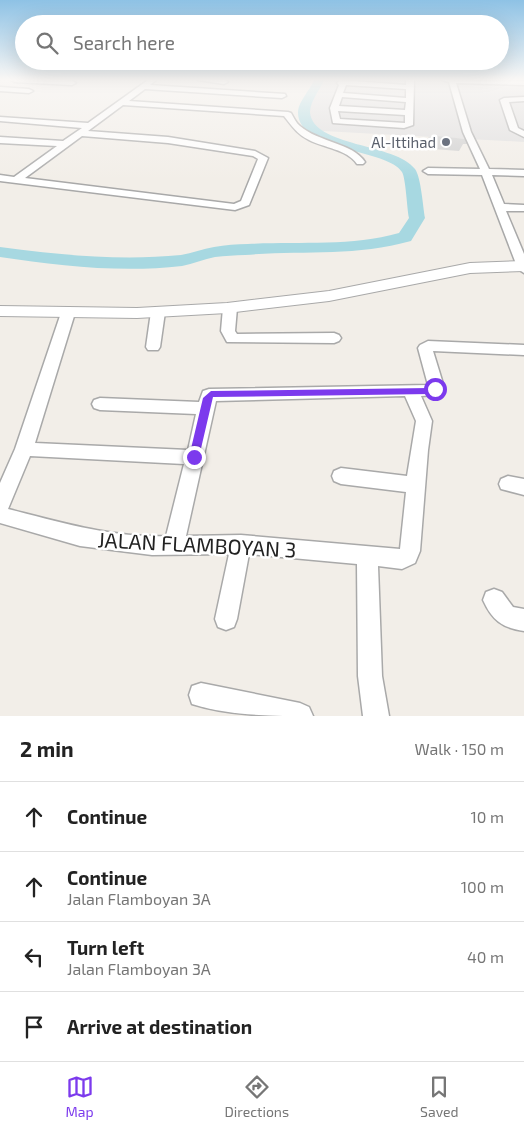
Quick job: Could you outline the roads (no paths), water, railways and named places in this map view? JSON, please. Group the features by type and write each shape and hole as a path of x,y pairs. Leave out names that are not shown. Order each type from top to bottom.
{"street":[{"path":"16,180 108,113"},
{"path":"275,113 288,115 295,126 311,138 356,155 360,162"},
{"path":"335,113 336,121 340,122 406,126 409,125 409,113"},
{"path":"0,311 68,313 158,312 230,308 329,296 470,268 524,267 520,244 498,207 460,113"},
{"path":"508,113 514,130 524,134"},
{"path":"0,119 91,126"},
{"path":"128,137 137,126"},
{"path":"0,178 240,206 246,204 263,158 255,154 186,143 80,133"},
{"path":"0,140 66,144"},
{"path":"428,171 524,173"},
{"path":"498,207 524,208"},
{"path":"230,308 228,331 232,339 334,338"},
{"path":"154,347 158,312"},
{"path":"0,505 24,448 68,313"},
{"path":"174,546 205,408 208,396 211,394 431,391 436,387 425,351 427,347 524,350"},
{"path":"341,476 416,485 424,421 410,390"},
{"path":"100,404 205,408"},
{"path":"24,448 194,457"},
{"name":"JALAN FLAMBOYAN 3","path":"0,515 80,537 152,546 241,544 402,559 408,556 410,551 416,485"},
{"path":"226,619 241,544"},
{"path":"366,556 370,676 376,716"},
{"path":"494,600 500,612 506,616 524,620"},
{"path":"201,695 300,716"}],"waterway":[{"path":"0,252 48,259 140,263 183,260 215,252 247,249 354,247 384,243 405,237 417,218 409,171 401,164 386,157 331,140 316,132 306,123 304,113"}],"place":[{"name":"Al-Ittihad","path":"446,142"}]}
